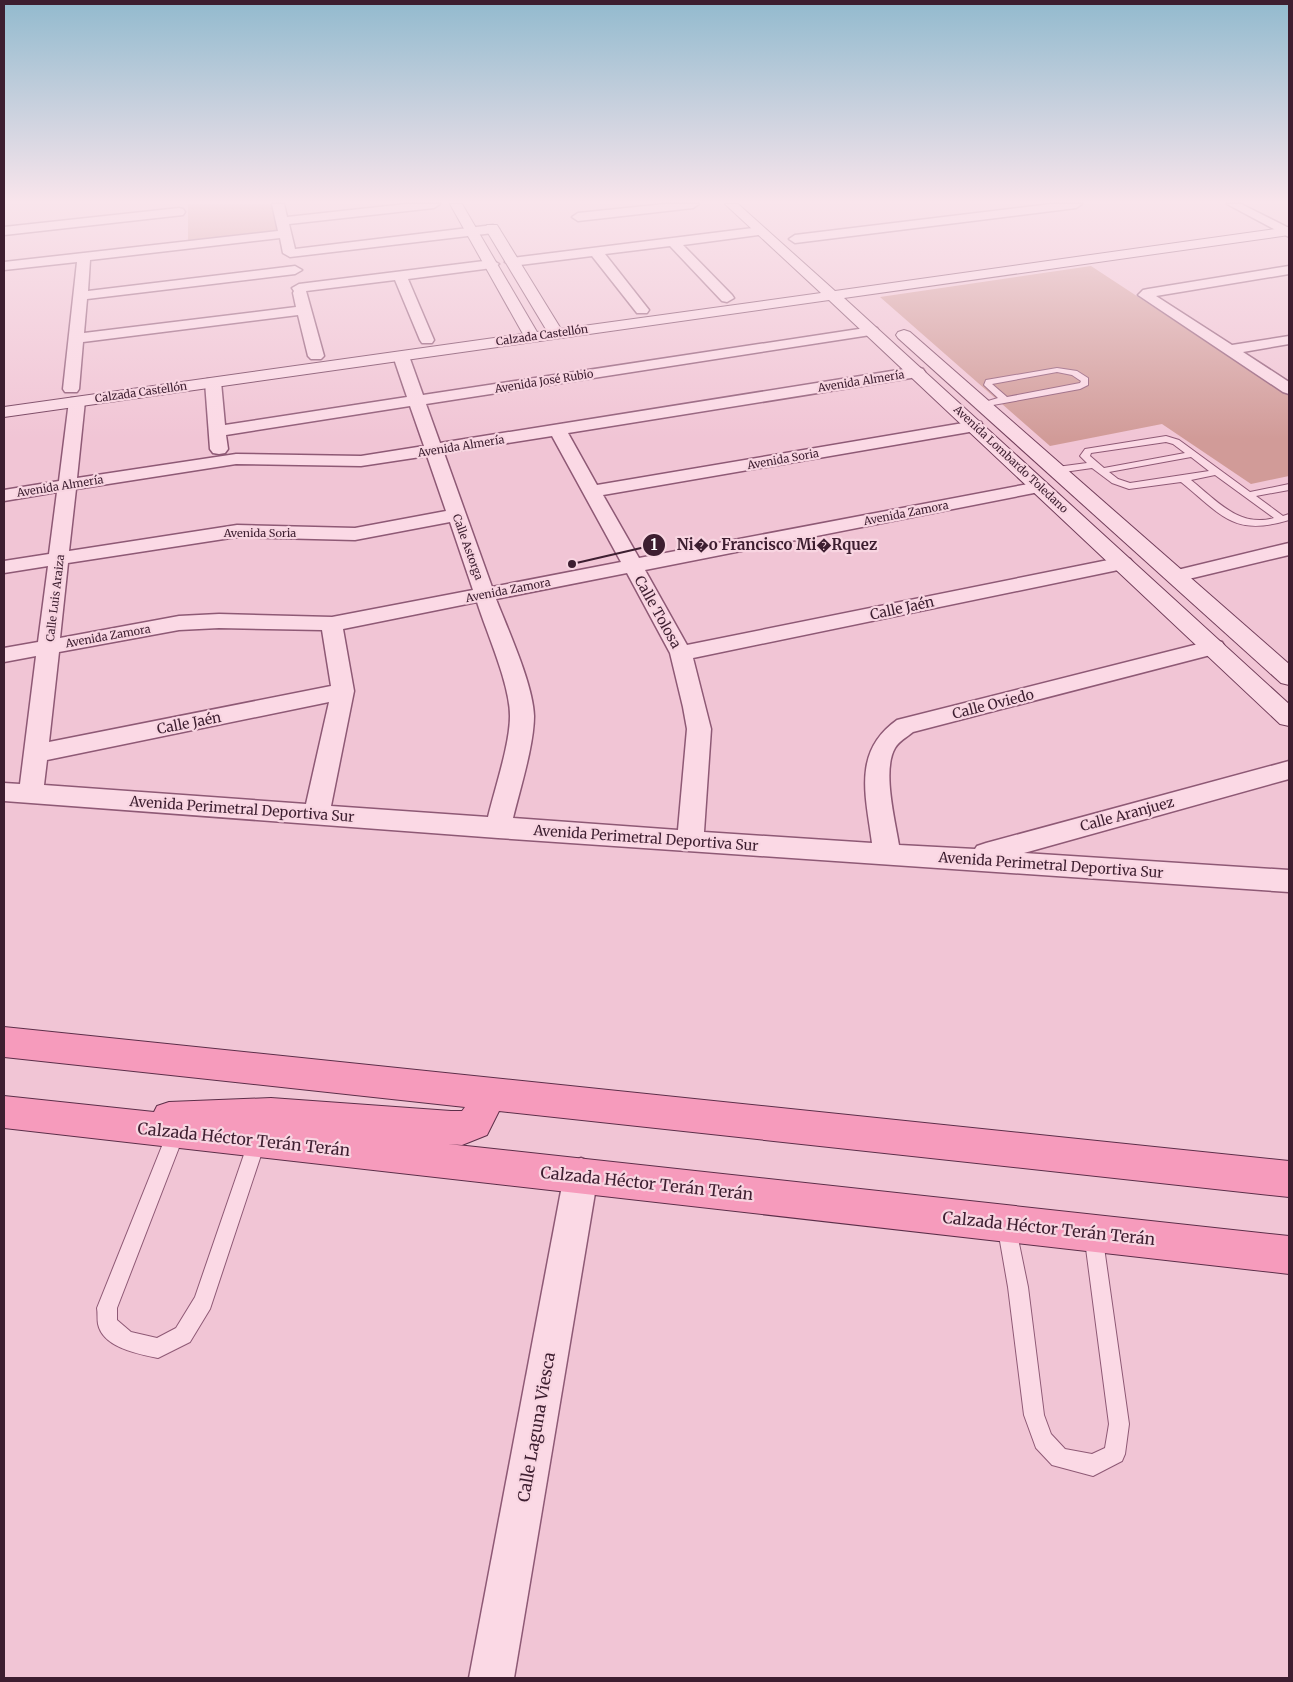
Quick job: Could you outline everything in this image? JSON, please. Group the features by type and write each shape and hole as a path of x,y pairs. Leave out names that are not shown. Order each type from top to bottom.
{"main road":[{"path":"502,282 528,331"},
{"path":"524,282 552,328"},
{"name":"Avenida Lombardo Toledano","path":"828,282 837,289 869,304"},
{"name":"Calzada Castellón","path":"552,328 642,310 727,298 837,289 880,282"},
{"name":"Calzada Castellón","path":"4,412 74,395 316,356 427,340 552,328 886,282"},
{"name":"Avenida Lombardo Toledano","path":"837,289 872,331 1289,718"},
{"name":"Avenida Lombardo Toledano","path":"891,324 1289,677"},
{"name":"Calzada Castellón","path":"4,399 74,395 213,382 401,356 528,331"},
{"path":"917,372 933,380 959,402 979,402"},
{"path":"975,426 988,427 999,431 1035,459 1057,470"},
{"path":"1084,527 1104,538 1145,572 1158,577 1176,576"},
{"path":"4,1042 1289,1179"},
{"path":"95,1123 271,1114 456,1128 475,1123 490,1094"},
{"name":"Calzada Héctor Terán Terán","path":"4,1112 1289,1255"}],"street":[{"name":"Calle Luis Araiza","path":"31,794 68,485 82,282"},
{"path":"81,296 192,282"},
{"path":"298,282 316,356"},
{"path":"299,288 345,282"},
{"path":"403,282 427,340"},
{"path":"623,282 642,310"},
{"path":"712,282 727,298"},
{"path":"1214,282 1145,294 1289,389"},
{"path":"77,338 304,310"},
{"name":"Avenida José Rubio","path":"217,431 872,331"},
{"path":"1230,350 1289,340"},
{"name":"Calle Astorga","path":"401,356 418,400 456,515 519,693 522,716 520,735 498,828"},
{"name":"Avenida Almería","path":"4,495 220,461 268,457 350,462 558,431 917,372"},
{"path":"213,382 220,461"},
{"name":"Avenida Soria","path":"591,492 975,426"},
{"name":"Calle Tolosa","path":"558,431 681,653 699,729 690,841"},
{"name":"Avenida Zamora","path":"4,655 202,621 332,624 1039,487"},
{"name":"Avenida Soria","path":"4,567 209,534 237,532 355,534 456,515"},
{"path":"1176,576 1289,548"},
{"name":"Calle Jaén","path":"681,653 1124,563"},
{"path":"317,814 343,691 332,624"},
{"name":"Calle Oviedo","path":"887,854 878,774 879,757 884,746 894,734 905,726 1214,648"},
{"name":"Calle Jaén","path":"35,754 343,691"},
{"name":"Calle Aranjuez","path":"966,858 1289,770"},
{"name":"Avenida Perimetral Deportiva Sur","path":"4,792 498,828 1289,881"},
{"name":"Calle Laguna Viesca","path":"491,1678 581,1175"}],"lane":[{"path":"979,402 1080,386 1084,385 1085,380 1074,373 1057,370 989,382 988,385 1002,398"},
{"path":"1217,472 1130,486 1115,481 1085,456 1088,451 1155,439 1173,440 1194,454 1248,495 1285,518"},
{"path":"1057,470 1098,468 1194,454"},
{"path":"1184,478 1229,515 1239,520 1256,524 1285,518"},
{"path":"1248,495 1289,488"},
{"path":"176,1132 107,1308 108,1325 126,1341 158,1348 183,1335 203,1302 257,1140"},
{"path":"1006,1223 1018,1287 1034,1415 1044,1441 1059,1458 1093,1465 1115,1454 1119,1424 1093,1233"}],"shaded area":[{"path":"979,282 1116,282 1289,396 1289,476 1251,484 1162,424 1050,446 880,297"}],"place":[{"name":"Ni�o Francisco Mi�Rquez","path":"572,564"}]}
